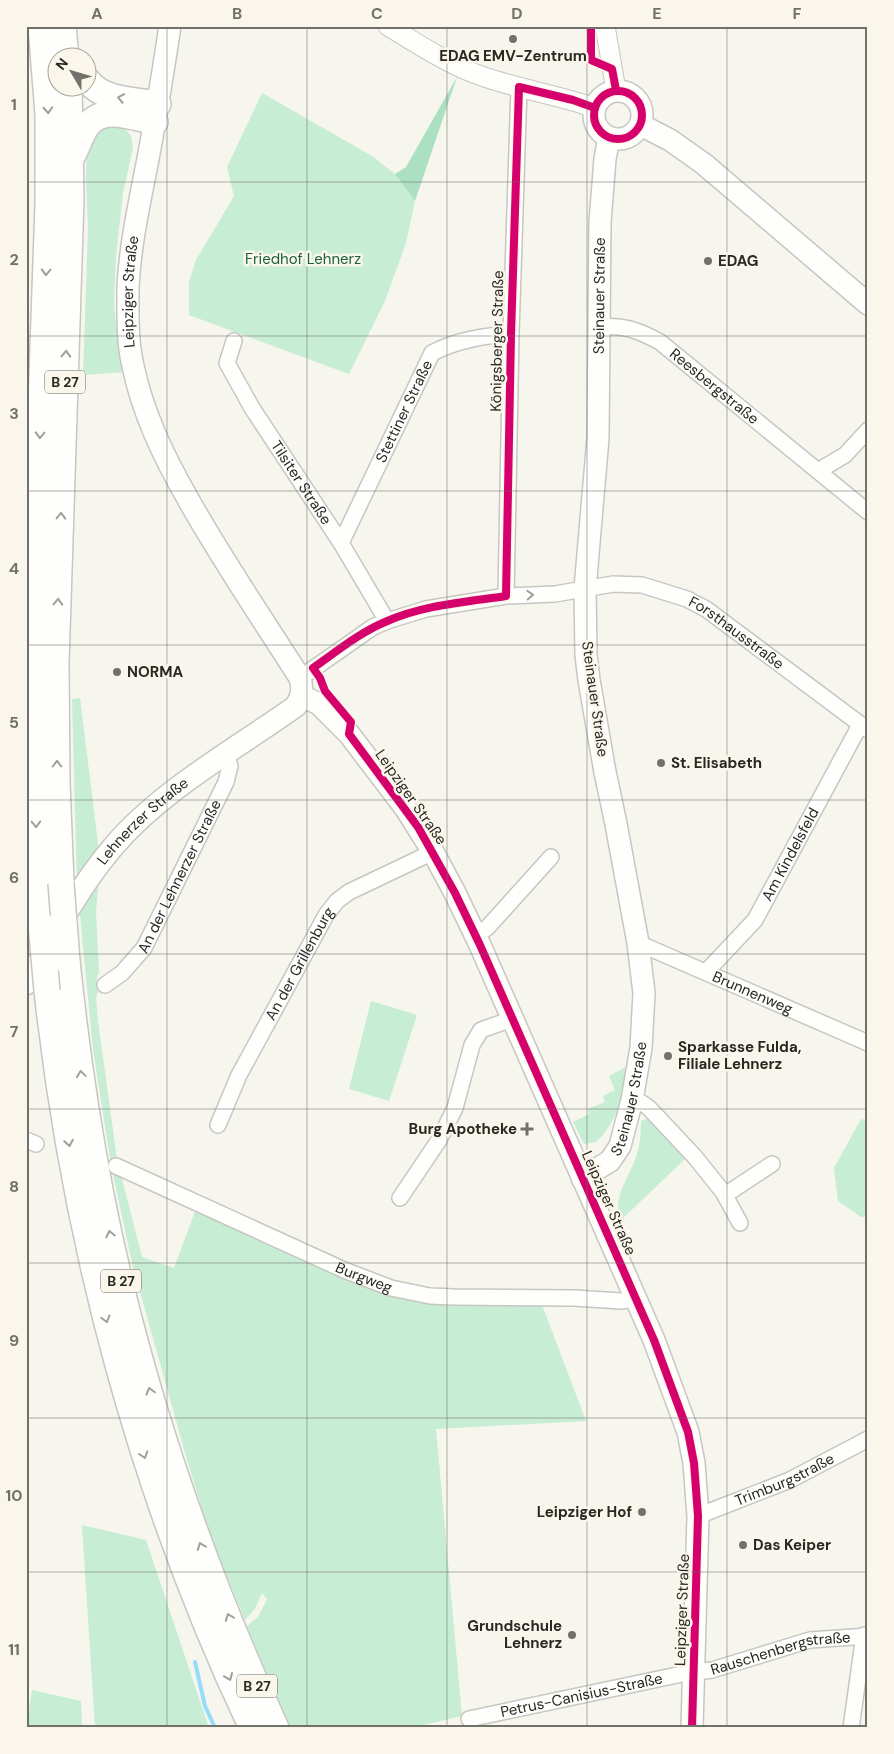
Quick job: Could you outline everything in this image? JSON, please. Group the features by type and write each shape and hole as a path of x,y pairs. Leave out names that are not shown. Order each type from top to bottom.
{"highway":[{"name":"B 27","path":"41,26 48,114 48,205 36,536 34,795 41,924 37,987 97,1288 127,1402 170,1530 198,1604 228,1647 276,1728"},
{"path":"98,91 157,113"},
{"name":"B 27","path":"69,98 71,159 56,663 61,883 74,1026 93,1153 123,1291 170,1458 219,1591 228,1647 252,1728"},
{"path":"71,159 87,127 98,116 157,113"}],"main road":[{"name":"Leipziger Straße","path":"170,26 157,113 136,218 128,285 132,365 139,392 156,439 214,547 301,687 349,734 406,809 433,852 476,935 636,1299 688,1432 694,1463 698,1516 692,1728"},
{"path":"616,90 632,94 642,108 641,125 637,131 624,139 609,137 598,128 594,115 595,108 603,96 616,90"},
{"path":"641,125 670,140 704,164 868,304"},
{"name":"Steinauer Straße","path":"582,1178 610,1161 616,1154 625,1129 632,1100 641,1048 643,1011 643,984 638,943 588,680 586,654 585,589 598,438 600,222 605,159 609,137"},
{"name":"Lehnerzer Straße","path":"37,987 81,890 114,846 141,819 199,772 296,706 301,687"}],"street":[{"path":"388,26 453,64 477,74 519,87 573,100 595,108"},
{"path":"605,26 616,90"},
{"name":"Königsberger Straße","path":"506,596 511,334 519,87"},
{"name":"Reesbergstraße","path":"598,327 618,326 628,328 660,342 868,512"},
{"name":"Stettiner Straße","path":"342,543 432,353 446,346 482,336 511,334"},
{"name":"Tilsiter Straße","path":"234,341 227,363 252,408 342,543 387,621"},
{"path":"818,471 845,455 868,430"},
{"name":"Forsthausstraße","path":"301,687 358,637 387,621 426,609 506,596 555,594 613,584 642,585 687,599 706,609 864,728"},
{"name":"Am Kindelsfeld","path":"706,972 756,920 864,728"},
{"name":"An der Lehnerzer Straße","path":"105,985 122,973 144,948 226,782 230,766 226,754"},
{"name":"An der Grillenburg","path":"218,1125 239,1075 326,915 349,892 433,852"},
{"path":"476,935 487,928 551,857"},
{"name":"Brunnenweg","path":"638,943 868,1043"},
{"path":"400,1198 440,1140 455,1108 472,1045 482,1030 512,1019"},
{"path":"632,1100 649,1108 694,1157 725,1195 740,1223"},
{"path":"725,1195 772,1164"},
{"name":"Burgweg","path":"116,1166 344,1270 391,1288 430,1296 574,1298 621,1301 636,1299"},
{"name":"Trimburgstraße","path":"698,1516 790,1480 868,1439"},
{"path":"851,1728 866,1635"},
{"name":"Rauschenbergstraße","path":"694,1672 712,1670 810,1640 866,1635"},
{"name":"Petrus-Canisius-Straße","path":"469,1719 694,1672"}],"green space":[{"path":"457,77 415,201 395,174 406,167"},
{"name":"Friedhof Lehnerz","path":"262,93 372,156 395,174 415,201 406,243 385,301 349,374 189,315 189,282 196,260 234,196 227,167"},
{"path":"99,126 123,126 131,136 133,148 123,193 116,256 114,302 116,326 126,372 83,375 88,229 87,151"},
{"path":"80,698 99,851 77,884 72,699"},
{"path":"99,877 96,912 99,972 97,978 99,989 96,998 98,1021 117,1159 142,1257 174,1268 197,1206 391,1292 541,1302 586,1421 436,1429 462,1716 411,1728 291,1728 276,1697 247,1626 258,1617 267,1599 262,1593 255,1609 245,1620 209,1532 132,1263 111,1165 93,1049 79,905"},
{"path":"371,1001 417,1015 389,1101 349,1089"},
{"path":"628,1066 622,1097 609,1126 596,1142 584,1144 573,1122 589,1114 588,1109 605,1102 603,1096 615,1090 609,1076"},
{"path":"650,1118 686,1158 620,1221 618,1204 622,1188 637,1153 641,1121"},
{"path":"861,1119 868,1121 868,1216 861,1217 838,1201 834,1168"},
{"path":"82,1525 146,1540 209,1728 95,1728"},
{"path":"32,1690 81,1701 82,1728 26,1728"}],"waterway":[{"path":"195,1662 205,1706 215,1728"}],"cycle path":[{"path":"591,26 591,60 612,69 616,90"},
{"path":"595,108 573,100 519,87 511,334 506,596 444,605 399,616 366,632 313,668 320,678 325,691 351,722 349,734 418,827 455,893 480,945 654,1340 688,1432 694,1463 698,1516 692,1728"},
{"path":"613,91 623,91 635,98 642,110 642,115 642,120 635,132 623,139 613,139 605,135 598,128 594,120 594,110 598,102 605,95 613,91"}],"place":[{"name":"EDAG EMV-Zentrum","path":"513,39"},
{"name":"EDAG","path":"708,261"},
{"name":"NORMA","path":"117,672"},
{"name":"St. Elisabeth","path":"661,763"},
{"name":"Sparkasse Fulda, Filiale Lehnerz","path":"668,1056"},
{"name":"Burg Apotheke","path":"527,1129"},
{"name":"Leipziger Hof","path":"642,1512"},
{"name":"Das Keiper","path":"743,1545"},
{"name":"Grundschule Lehnerz","path":"572,1635"}]}
